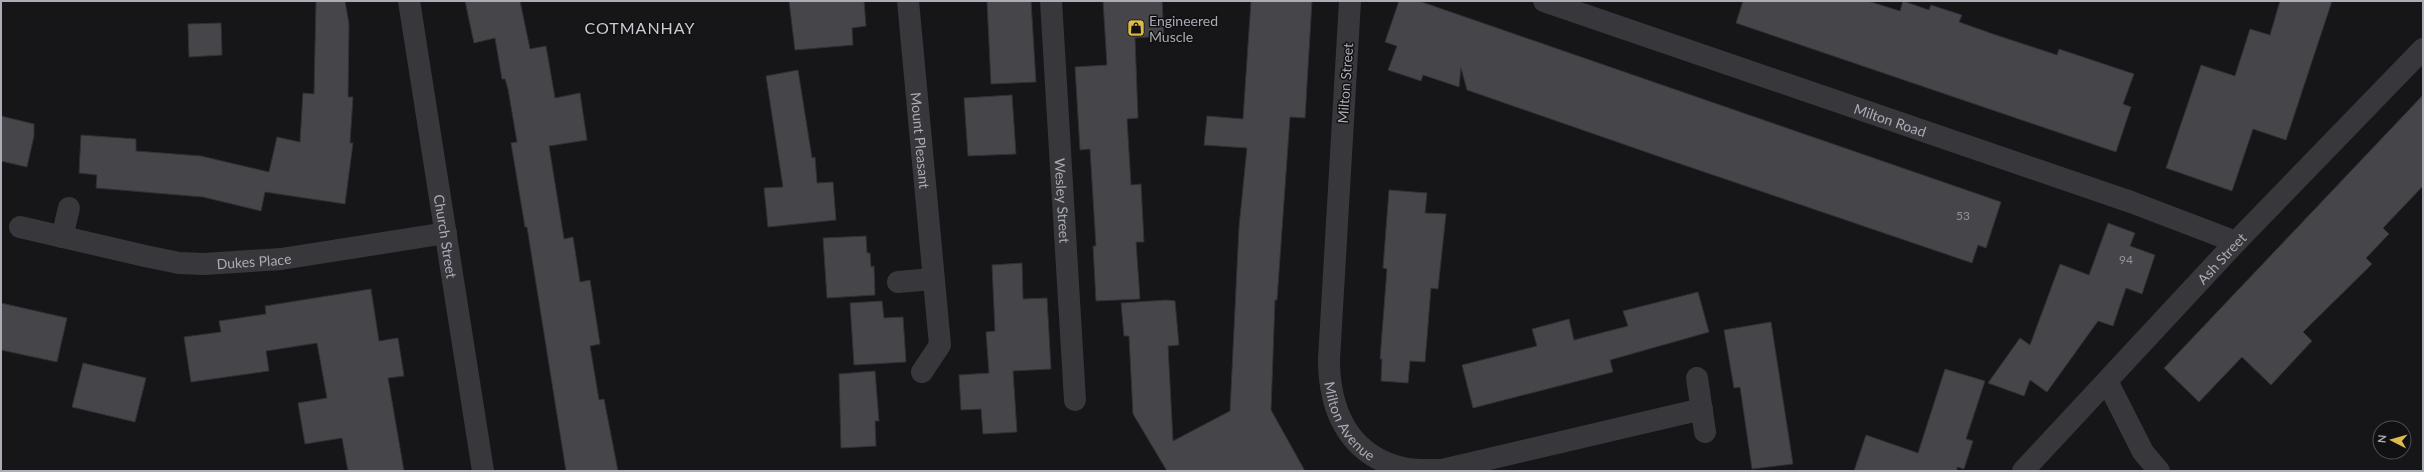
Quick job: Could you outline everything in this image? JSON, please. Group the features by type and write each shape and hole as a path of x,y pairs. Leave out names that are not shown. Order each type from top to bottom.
{"street":[{"name":"Church Street","path":"409,1 483,471"},
{"name":"Mount Pleasant","path":"908,1 932,279 940,346 922,372"},
{"name":"Wesley Street","path":"1051,1 1075,400"},
{"name":"Milton Street","path":"1340,166 1350,1"},
{"name":"Milton Road","path":"1544,1 2131,202 2236,242"},
{"name":"Ash Street","path":"2023,471 2236,242 2423,48"},
{"name":"Milton Avenue","path":"1340,166 1329,385 1342,423 1366,450 1383,461 1399,467 1442,470 1702,409"},
{"path":"62,237 68,208"},
{"name":"Dukes Place","path":"20,227 158,259 204,264 281,259 446,233"},
{"path":"898,282 932,279"},
{"path":"1697,378 1705,432"},
{"path":"2108,381 2143,452 2159,471"}],"building":[{"path":"316,1 345,1 349,24 348,97 353,97 350,143 353,143 345,204 265,192 261,211 203,197 96,188 97,175 79,173 81,135 136,139 136,151 201,156 269,172 277,137 300,142 303,93 314,94"},
{"path":"465,1 520,1 530,49 546,46 555,98 580,93 587,140 549,146 564,239 573,237 580,282 590,280 600,344 590,346 599,400 604,399 618,471 566,471 527,227 525,227 511,143 517,142 508,89 505,79 502,79 495,38 474,43"},
{"path":"789,1 864,1 866,26 852,28 853,45 795,50"},
{"path":"987,1 1031,1 1036,82 991,84"},
{"path":"1103,1 1162,1 1164,36 1135,38 1138,118 1127,119 1131,185 1141,184 1144,242 1136,242 1140,299 1096,301 1093,246 1096,246 1090,149 1080,150 1075,67 1107,65"},
{"path":"1251,1 1312,1 1305,118 1290,117 1277,300 1275,300 1271,410 1305,471 1167,471 1133,414 1129,336 1124,336 1121,303 1166,300 1175,301 1179,345 1168,346 1173,441 1230,411 1239,227 1247,148 1204,145 1207,116 1243,119"},
{"path":"1399,1 1419,1 2001,202 1986,248 1978,245 1972,263 1672,161 1467,90 1461,68 1459,87 1423,75 1421,81 1388,70 1397,46 1385,42"},
{"path":"1743,1 1868,1 1900,11 1903,1 1929,10 1931,5 1962,15 1959,22 1993,34 2057,55 2059,49 2134,74 2123,104 2131,107 2116,152 1736,23"},
{"path":"2280,1 2332,1 2286,140 2253,129 2232,191 2166,168 2201,65 2235,76 2250,29 2270,35"},
{"path":"221,23 222,55 189,57 188,24"},
{"path":"798,70 812,158 815,157 817,183 833,182 836,220 768,227 764,188 783,187 766,76"},
{"path":"1012,95 1016,154 968,156 964,98"},
{"path":"2423,95 2423,186 2383,228 2389,234 2366,258 2372,264 2303,332 2312,341 2271,385 2242,357 2199,402 2164,368"},
{"path":"1,116 34,124 34,136 27,167 1,161"},
{"path":"1389,190 1427,193 1425,213 1446,214 1438,289 1431,288 1425,362 1410,361 1408,383 1381,381 1382,359 1380,359 1387,269 1383,268"},
{"path":"2108,223 2135,233 2130,246 2155,255 2142,294 2126,288 2113,326 2098,321 2047,392 2030,380 2024,396 1988,383 2020,338 2030,345 2060,264 2089,275"},
{"path":"866,236 867,253 870,253 871,267 874,266 875,295 827,298 823,238"},
{"path":"1022,263 1023,299 1047,298 1051,369 1013,371 1017,432 983,434 981,409 961,410 959,375 989,373 986,332 995,331 992,265"},
{"path":"371,289 379,341 398,338 404,376 388,378 404,471 348,471 342,438 305,444 298,403 327,398 317,343 266,351 269,371 191,382 184,337 221,332 219,321 266,314 265,306"},
{"path":"1698,292 1709,332 1610,360 1613,372 1473,408 1462,365 1537,346 1532,329 1569,319 1574,340 1628,326 1623,311"},
{"path":"882,301 884,318 903,317 906,362 854,365 850,303"},
{"path":"1,303 67,318 57,362 1,350"},
{"path":"1771,322 1793,464 1752,469 1740,387 1734,388 1724,330"},
{"path":"83,363 146,378 135,422 72,407"},
{"path":"1945,369 1985,381 1966,439 1973,441 1964,469 1957,467 1957,471 1854,471 1866,435 1918,453"},
{"path":"875,371 879,421 875,421 876,446 841,448 839,374"}],"place":[{"name":"Engineered Muscle","path":"1136,28"}],"district":[{"name":"COTMANHAY","path":"640,27"}]}
